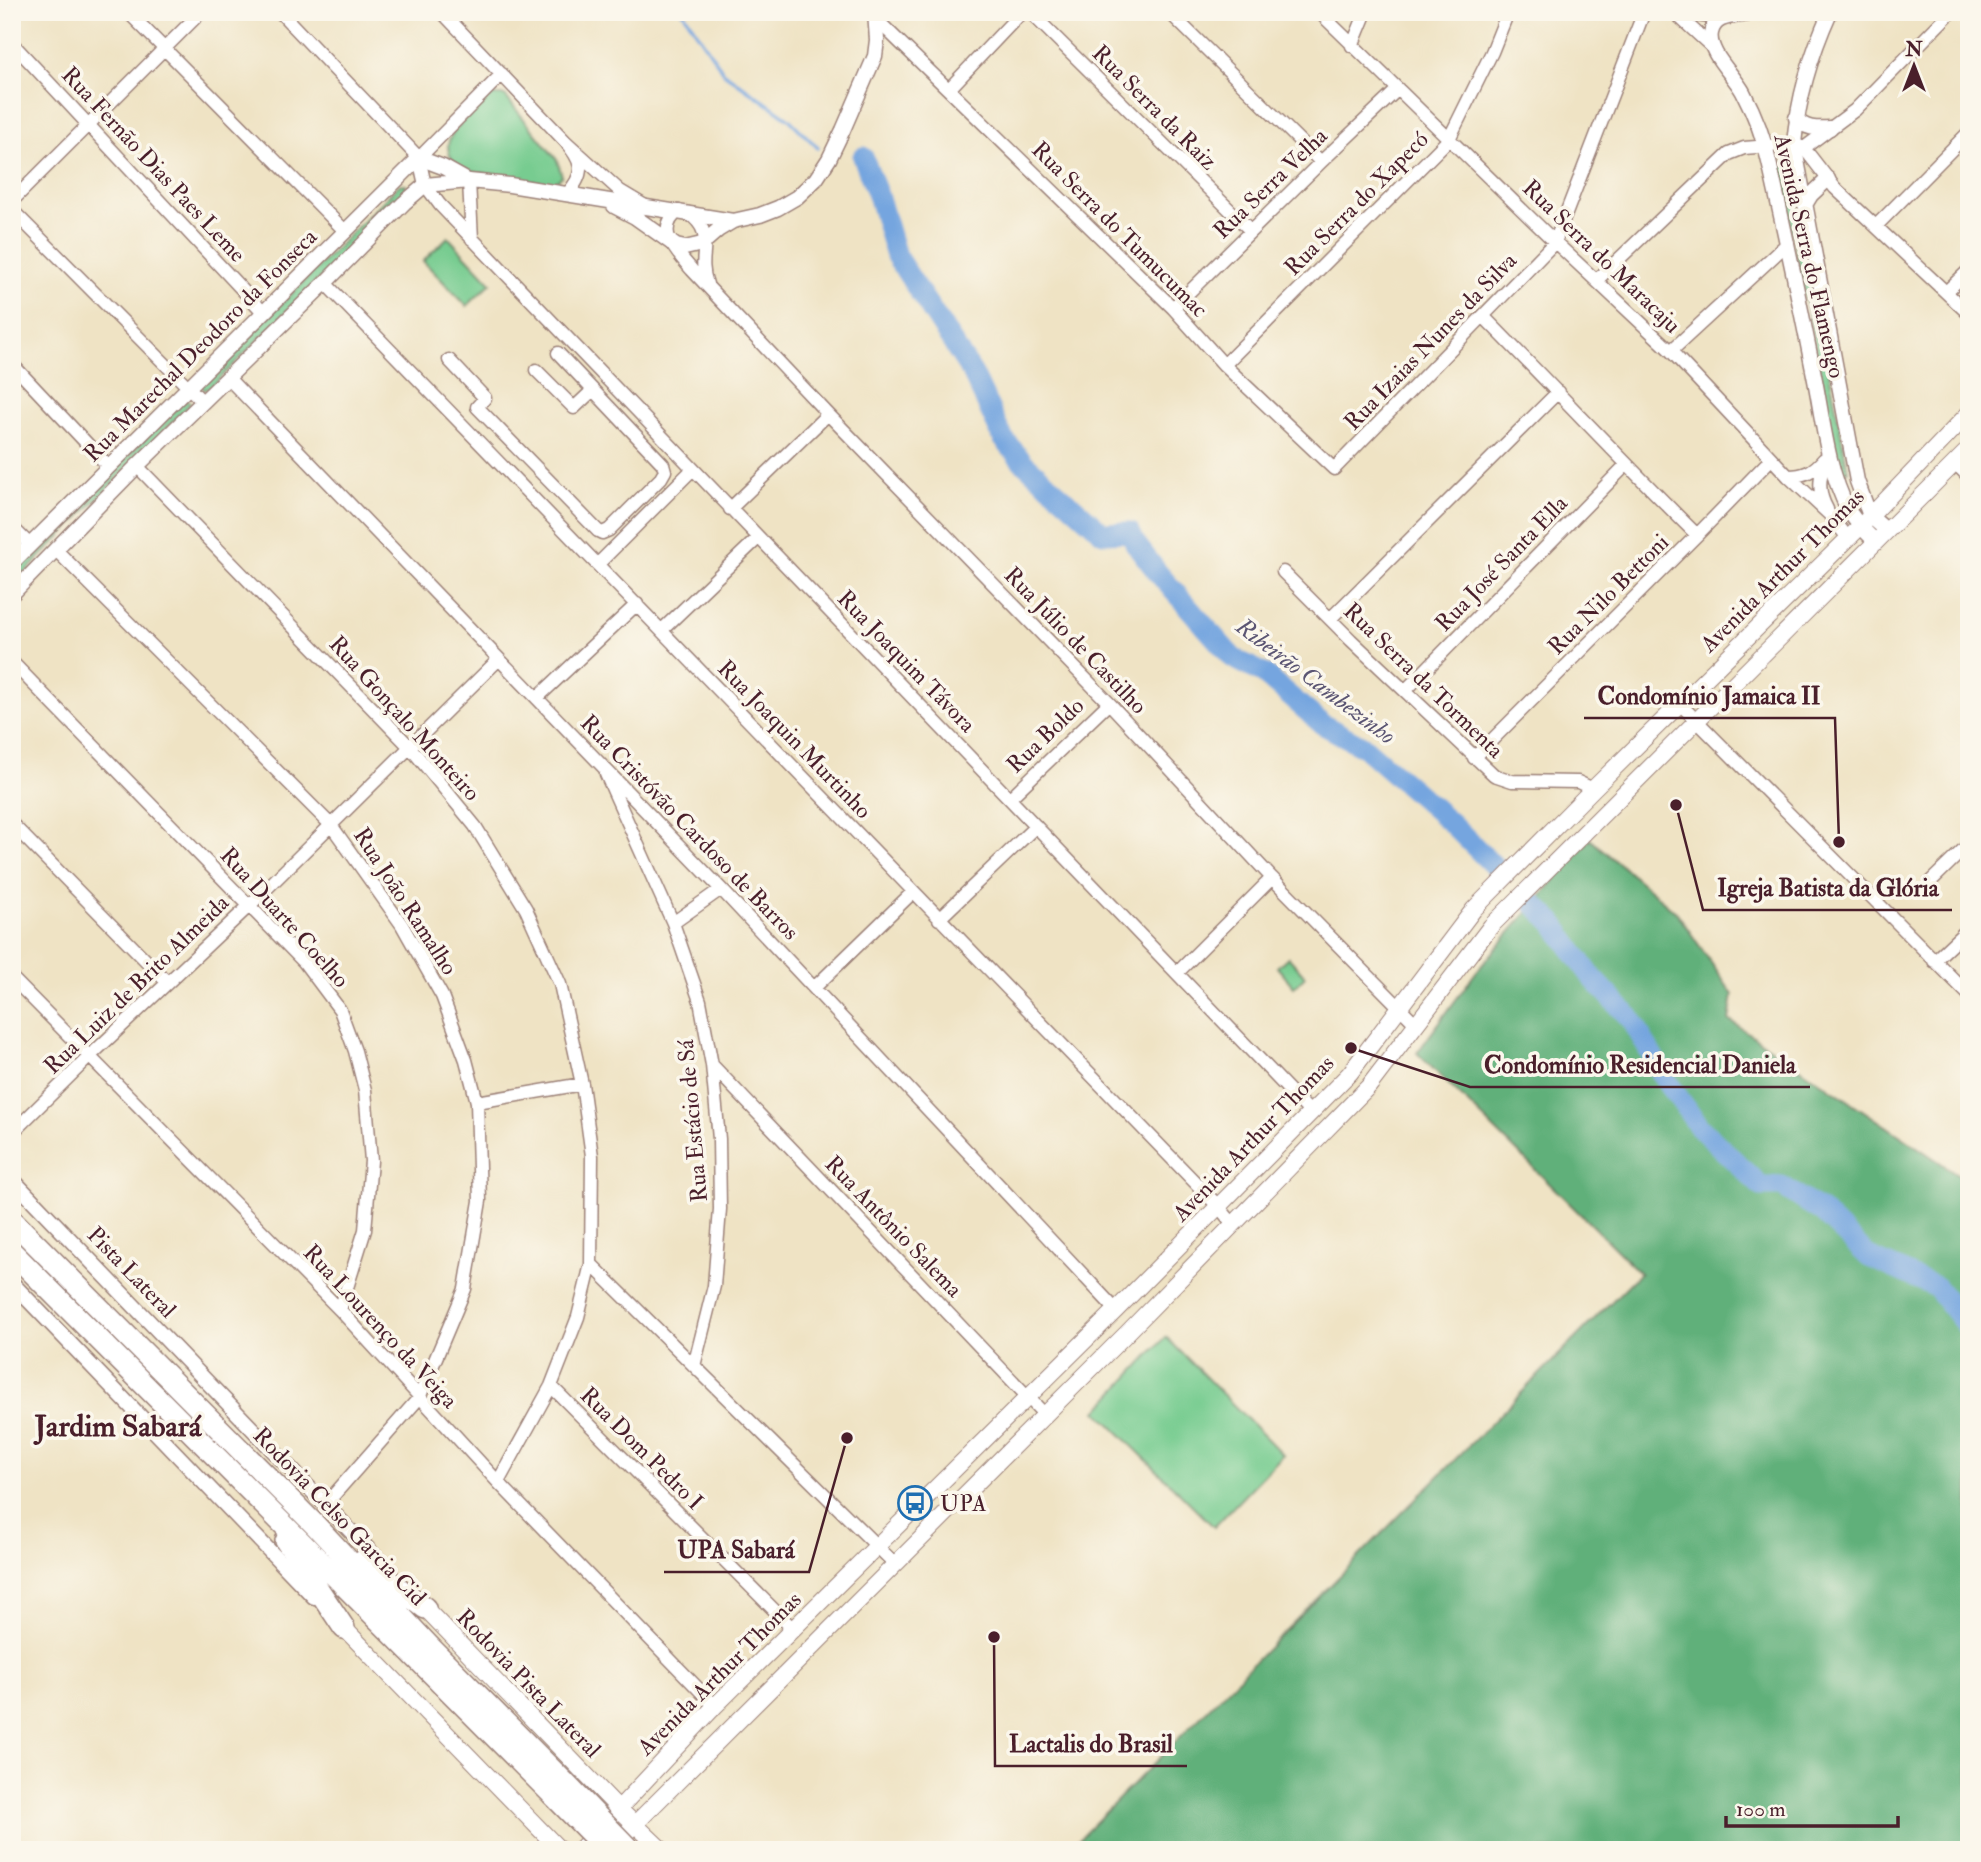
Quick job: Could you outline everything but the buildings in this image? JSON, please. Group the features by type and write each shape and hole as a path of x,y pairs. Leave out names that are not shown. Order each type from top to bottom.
{"highway":[{"name":"Rodovia Celso Garcia Cid","path":"12,1220 316,1526 558,1788 608,1850"},
{"name":"Rodovia Celso Garcia Cid","path":"12,1252 260,1501 558,1788 630,1850"},
{"path":"260,1501 344,1628"},
{"path":"316,1526 425,1608"}],"main road":[{"name":"Avenida Arthur Thomas","path":"580,1850 715,1706 1116,1310 1350,1073 1474,909 1859,527 1969,413"},
{"name":"Avenida Arthur Thomas","path":"608,1850 1045,1415 1369,1086 1491,926 1969,449"},
{"name":"Rodovia Pista Lateral","path":"425,1608 662,1850"},
{"path":"344,1628 560,1850"},
{"path":"751,1671 753,1687 761,1698"}],"street":[{"path":"128,12 346,232"},
{"path":"12,201 201,12"},
{"path":"280,12 419,158 469,181"},
{"path":"442,12 565,141 620,191 645,206"},
{"path":"949,89 1022,12"},
{"name":"Rua Serra da Raiz","path":"1030,12 1251,231"},
{"path":"1169,12 1321,162"},
{"name":"Rua Serra do Maracaju","path":"1319,12 1555,243 1671,351 1788,476 1830,515 1859,527"},
{"path":"1352,46 1366,12"},
{"name":"Rua Serra do Xapecó","path":"1224,365 1449,139 1492,52 1507,12"},
{"path":"1555,243 1644,12"},
{"path":"1675,13 1721,18 1755,12"},
{"name":"Avenida Serra do Flamengo","path":"1830,12 1810,64 1796,118 1805,205 1857,481 1859,527"},
{"path":"1597,280 1729,154 1744,148 1799,146 1830,128 1855,110 1951,12"},
{"name":"Avenida Serra do Flamengo","path":"1675,13 1711,46 1742,91 1766,147 1788,243 1826,455 1849,511 1859,527"},
{"path":"597,199 635,217 672,243 685,248 695,247 733,221 760,215 797,197 816,179 843,130 875,55 875,16"},
{"name":"Rua Serra do Tumucumac","path":"875,16 1173,308 1224,365 1334,469"},
{"path":"1711,46 1711,33 1715,23 1721,18"},
{"name":"Rua Fernão Dias Paes Leme","path":"12,43 264,313"},
{"path":"419,158 502,74"},
{"name":"Rua Serra Velha","path":"1173,308 1398,89"},
{"path":"1796,118 1801,124 1810,127 1830,128"},
{"path":"1876,226 1969,132"},
{"path":"565,141 581,167 578,180 567,194"},
{"path":"1799,146 1828,179 1969,314"},
{"name":"Rua Joaquim Távora","path":"419,158 425,185 440,205 1311,1113"},
{"name":"Rua Marechal Deodoro da Fonseca","path":"12,563 419,158"},
{"path":"1805,205 1811,195 1828,179"},
{"path":"469,181 472,239"},
{"path":"12,594 137,466 425,185 469,181 733,221"},
{"path":"12,210 203,402"},
{"path":"672,243 667,233 667,225 671,217 683,212"},
{"path":"683,212 701,223 705,234 702,261 707,284"},
{"name":"Rua Júlio de Castilho","path":"672,243 692,270 828,414 1109,703 1272,878 1416,1024"},
{"name":"Rua Izaias Nunes da Silva","path":"1334,469 1555,243"},
{"path":"1671,351 1788,243"},
{"path":"1946,292 1969,270"},
{"name":"Rua Joaquin Murtinho","path":"325,283 1233,1224"},
{"path":"1484,317 1626,465 1698,535"},
{"path":"449,360 485,398 477,407 602,533 609,530 665,471 663,464 558,354"},
{"path":"12,363 109,467"},
{"path":"536,370 573,408 593,390"},
{"name":"Rua Cristóvão Cardoso de Barros","path":"228,378 602,764 1116,1310"},
{"path":"1330,620 1558,392"},
{"path":"730,509 828,414"},
{"path":"1788,476 1801,476 1810,472 1826,455"},
{"path":"1826,455 1819,480 1819,492 1830,515"},
{"name":"Rua Nilo Bettoni","path":"1474,758 1771,459"},
{"path":"1955,463 1969,477"},
{"name":"Rua José Santa Ella","path":"1405,691 1626,465"},
{"name":"Rua Gonçalo Monteiro","path":"137,466 410,747 475,827 526,909 560,984 582,1084 592,1156 591,1264 578,1317 551,1386 498,1482"},
{"path":"598,564 693,470"},
{"path":"630,508 642,520"},
{"path":"12,527 30,545"},
{"path":"1859,527 1881,536"},
{"path":"662,630 758,538"},
{"name":"Rua João Ramalho","path":"56,550 331,825 402,925 442,996 466,1059 477,1102 480,1201 465,1289 419,1398 325,1505"},
{"name":"Rua Serra da Tormenta","path":"1283,572 1494,775 1513,781 1578,782 1593,789"},
{"path":"538,697 636,604"},
{"name":"Rua Luiz de Brito Almeida","path":"12,1133 249,906 499,659"},
{"name":"Rua Duarte Coelho","path":"12,662 304,962 340,1010 365,1090 371,1161 365,1230 340,1310"},
{"name":"Rua Boldo","path":"1010,798 1109,703"},
{"path":"1679,704 1969,995"},
{"name":"Rua Estácio de Sá","path":"602,764 673,923 700,1001 712,1065 719,1139 720,1209 714,1286 694,1366"},
{"path":"12,824 167,982"},
{"path":"939,919 1036,826"},
{"path":"1930,882 1969,844"},
{"path":"1178,972 1272,878"},
{"path":"673,923 721,889"},
{"path":"814,988 913,892"},
{"path":"1934,961 1969,928"},
{"name":"Rua Lourenço da Veiga","path":"12,978 340,1310 498,1482 715,1706"},
{"name":"Rua Antônio Salema","path":"712,1065 1045,1415"},
{"path":"477,1102 582,1084"},
{"name":"Pista Lateral","path":"12,1179 219,1396"},
{"path":"591,1264 895,1564"},
{"path":"12,1283 344,1628"},
{"name":"Rua Dom Pedro I","path":"551,1386 793,1629"},
{"name":"Rodovia Pista Lateral","path":"219,1396 425,1608"}],"green space":[{"path":"494,95 506,97 557,160 562,176 557,181 552,184 461,170 454,162 448,148 451,135 468,116"},
{"path":"1785,162 1790,165 1848,471 1840,473 1779,167"},
{"path":"400,184 406,185 406,192 210,388 204,390 201,385"},
{"path":"448,237 491,283 467,306 423,261"},
{"path":"187,400 191,403 12,586 12,571"},
{"path":"1590,839 1677,913 1733,995 1729,1020 1969,1182 1969,1850 1068,1850 1640,1273 1417,1053 1476,972"},
{"path":"1288,957 1305,976 1294,987 1277,967"},
{"path":"1166,1337 1283,1455 1214,1527 1097,1411"}],"waterway":[{"name":"Ribeirão Cambezinho","path":"683,12 724,73 789,119 818,148"},
{"name":"Ribeirão Cambezinho","path":"863,157 879,198 896,256 973,374 1003,438 1023,462 1103,533 1130,532 1158,573 1233,658 1264,674 1322,724 1364,747 1451,823 1500,872"},
{"name":"Ribeirão Cambezinho","path":"1533,903 1553,922 1591,976 1632,1020 1664,1077 1699,1127 1761,1186 1782,1186 1822,1212 1869,1257 1936,1287 1969,1329"}],"place":[{"name":"Igreja Batista da Glória","path":"1676,805"},
{"name":"Condomínio Jamaica II","path":"1839,842"},
{"name":"Condomínio Residencial Daniela","path":"1351,1048"},
{"name":"UPA Sabará","path":"847,1438"},
{"name":"UPA","path":"915,1503"},
{"name":"Lactalis do Brasil","path":"994,1637"}],"district":[{"name":"Jardim Sabará","path":"118,1426"}]}
